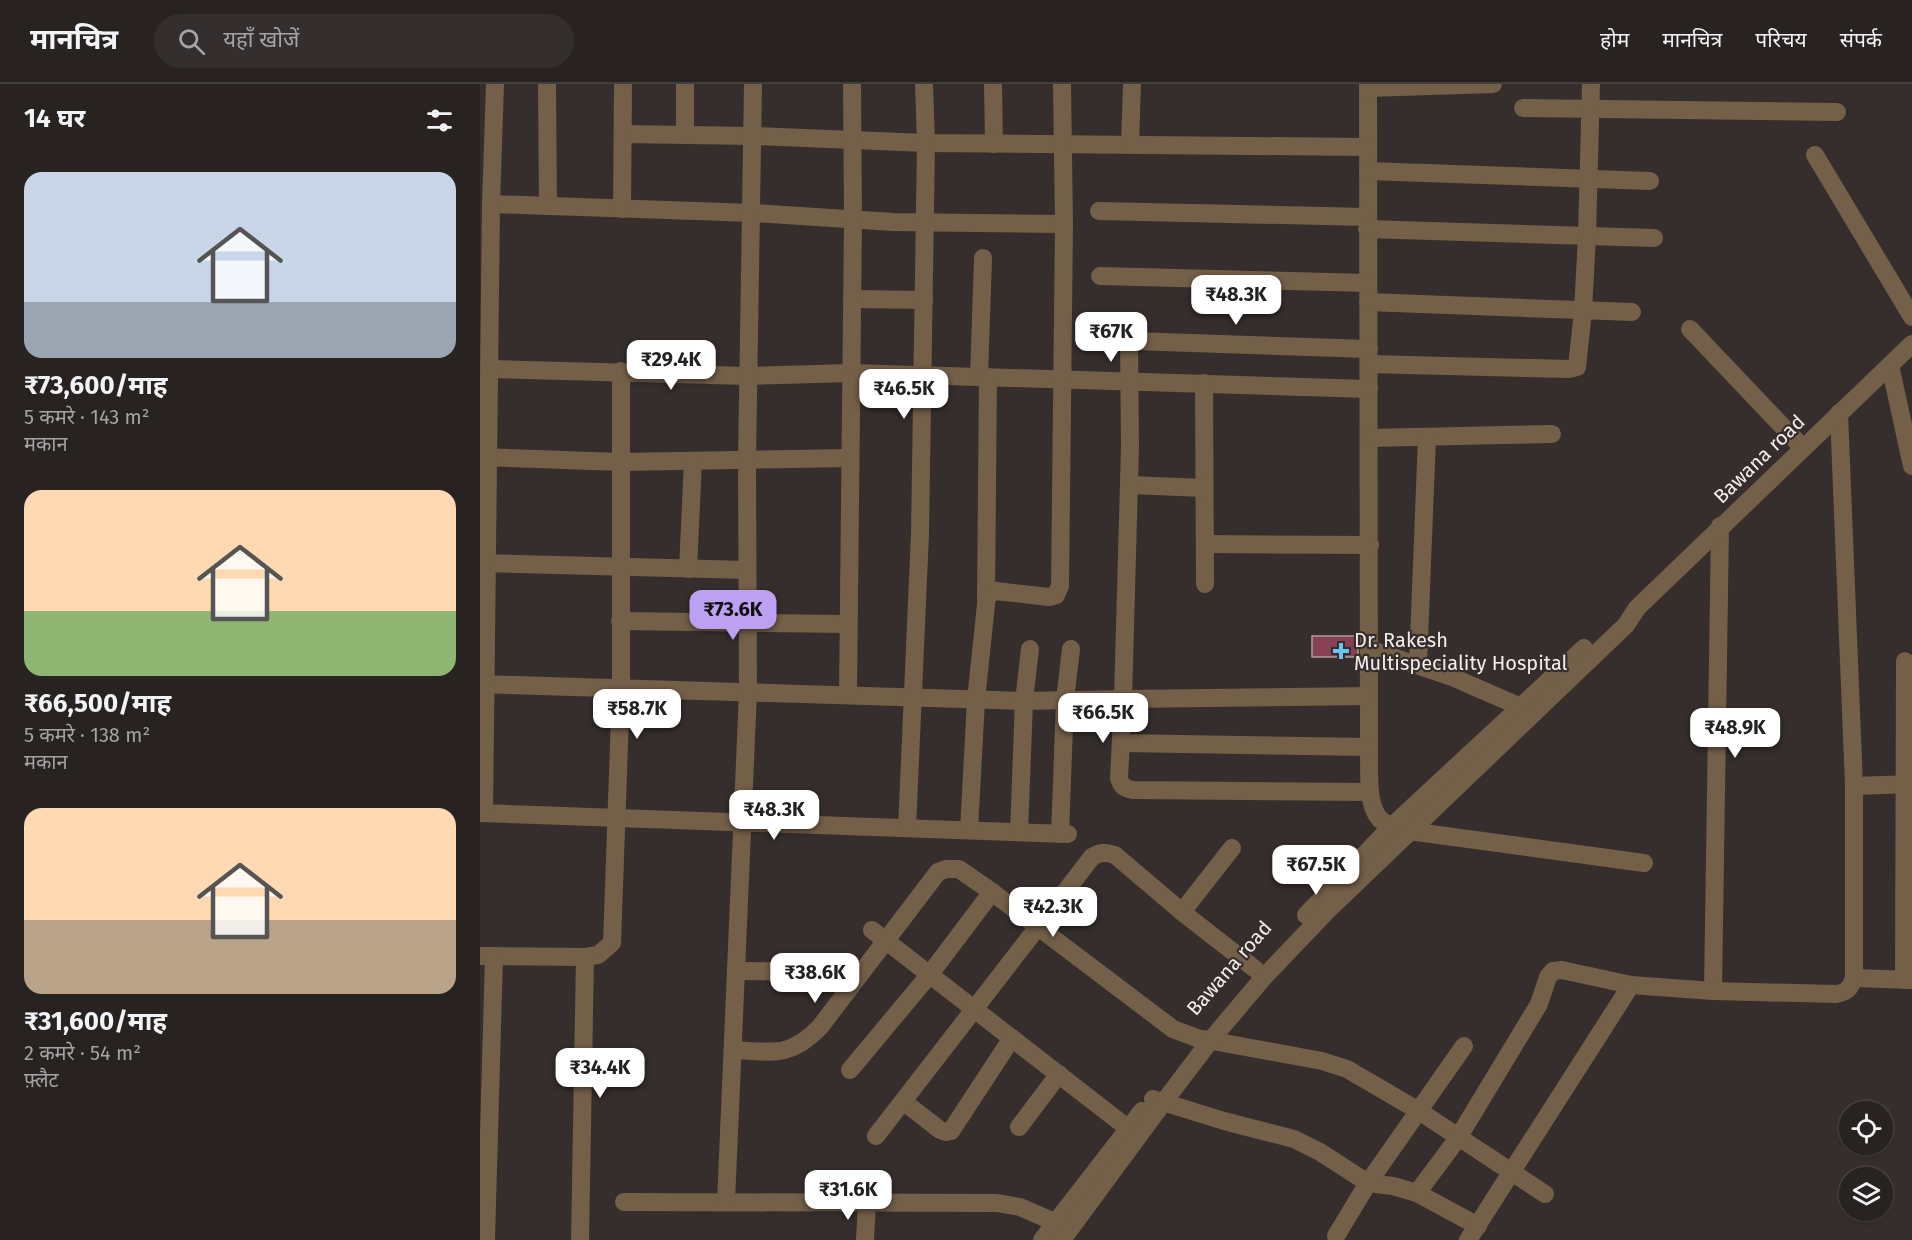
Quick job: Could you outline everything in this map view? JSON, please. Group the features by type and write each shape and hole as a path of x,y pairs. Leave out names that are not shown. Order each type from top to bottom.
{"street":[{"path":"495,84 487,113 490,369 484,457 482,813 1064,834 1065,700 1071,649"},
{"path":"547,84 548,206"},
{"path":"622,209 623,84"},
{"path":"685,84 685,135"},
{"path":"726,1203 748,692 747,460 753,213 753,84"},
{"path":"848,695 847,624 853,299 852,84"},
{"path":"907,828 914,697 923,375 926,143 924,84"},
{"path":"993,84 994,144"},
{"path":"986,600 987,595 996,591 1049,597 1056,595 1059,591 1064,224 1062,84"},
{"path":"1130,145 1132,84"},
{"path":"1493,84 1368,86 1370,792 1381,819 1400,829 1644,863"},
{"path":"1104,340 1574,368 1578,363 1583,311 1590,84"},
{"path":"1523,108 1837,112"},
{"path":"623,134 753,136 926,143 1368,147"},
{"path":"1815,155 1912,317"},
{"path":"1368,171 1650,182"},
{"path":"488,215 548,206 925,222 1064,224"},
{"path":"1099,211 1654,238"},
{"path":"969,830 976,699 986,600 983,258"},
{"path":"1101,276 1368,293 1583,311 1632,312"},
{"path":"853,299 924,300"},
{"path":"1690,329 1803,448"},
{"path":"1130,340 1129,485 1120,784 1132,790 1370,792"},
{"name":"Bawana road","path":"1400,829 1626,625 1637,608 1720,526 1912,344"},
{"path":"1890,365 1912,466"},
{"path":"490,369 748,376 923,375 1369,389"},
{"path":"486,1240 487,956 585,957 598,955 612,944 621,688 619,567 621,371"},
{"path":"1204,383 1205,585"},
{"path":"1417,1193 1458,1138 1539,1004 1548,977 1553,971 1562,970 1630,985 1713,991 1836,994 1850,989 1854,978 1854,786 1839,413"},
{"path":"1370,438 1552,434"},
{"path":"1418,665 1427,436"},
{"path":"484,457 620,462 850,458"},
{"path":"688,569 693,461"},
{"path":"1129,485 1204,488"},
{"path":"1713,991 1720,526"},
{"path":"1205,544 1370,545"},
{"path":"484,563 747,570"},
{"name":"Bawana road","path":"1042,1240 1063,1231 1255,969 1366,863 1521,707 1617,618 1628,610 1637,608"},
{"path":"620,621 847,624"},
{"path":"1019,832 1024,701 1030,649"},
{"path":"1369,649 1452,676 1521,707"},
{"path":"1854,978 1908,980 1905,661"},
{"path":"483,685 1024,701 1369,696"},
{"path":"1121,743 1369,747"},
{"path":"1854,786 1907,784"},
{"path":"1182,912 1232,848"},
{"path":"876,1136 976,1010 1092,857 1099,853 1108,852 1115,855 1182,912 1255,969"},
{"name":"Bawana road","path":"1204,1040 1327,911 1366,863"},
{"path":"733,1050 778,1052 789,1050 807,1041 861,972 879,935 938,872 946,868 959,869 1173,1029 1204,1040 1335,1064 1419,1111 1545,1194"},
{"path":"850,1070 930,974 992,892"},
{"path":"879,935 1129,1129"},
{"path":"580,1240 585,957"},
{"path":"737,971 861,972"},
{"path":"1157,1101 1294,1139 1320,1152 1368,1183 1417,1193 1473,1233 1630,985"},
{"path":"904,1102 940,1130 951,1131 1012,1038"},
{"path":"1336,1236 1368,1183 1464,1046"},
{"path":"1019,1127 1059,1074"},
{"name":"Bawana road","path":"1063,1231 1129,1129 1157,1101"},
{"path":"624,1202 1009,1204 1063,1231"},
{"path":"865,1240 867,1203"}],"building":[{"path":"1312,636 1358,636 1358,657 1312,657"}],"place":[{"name":"Dr. Rakesh Multispeciality Hospital","path":"1341,651"}]}
